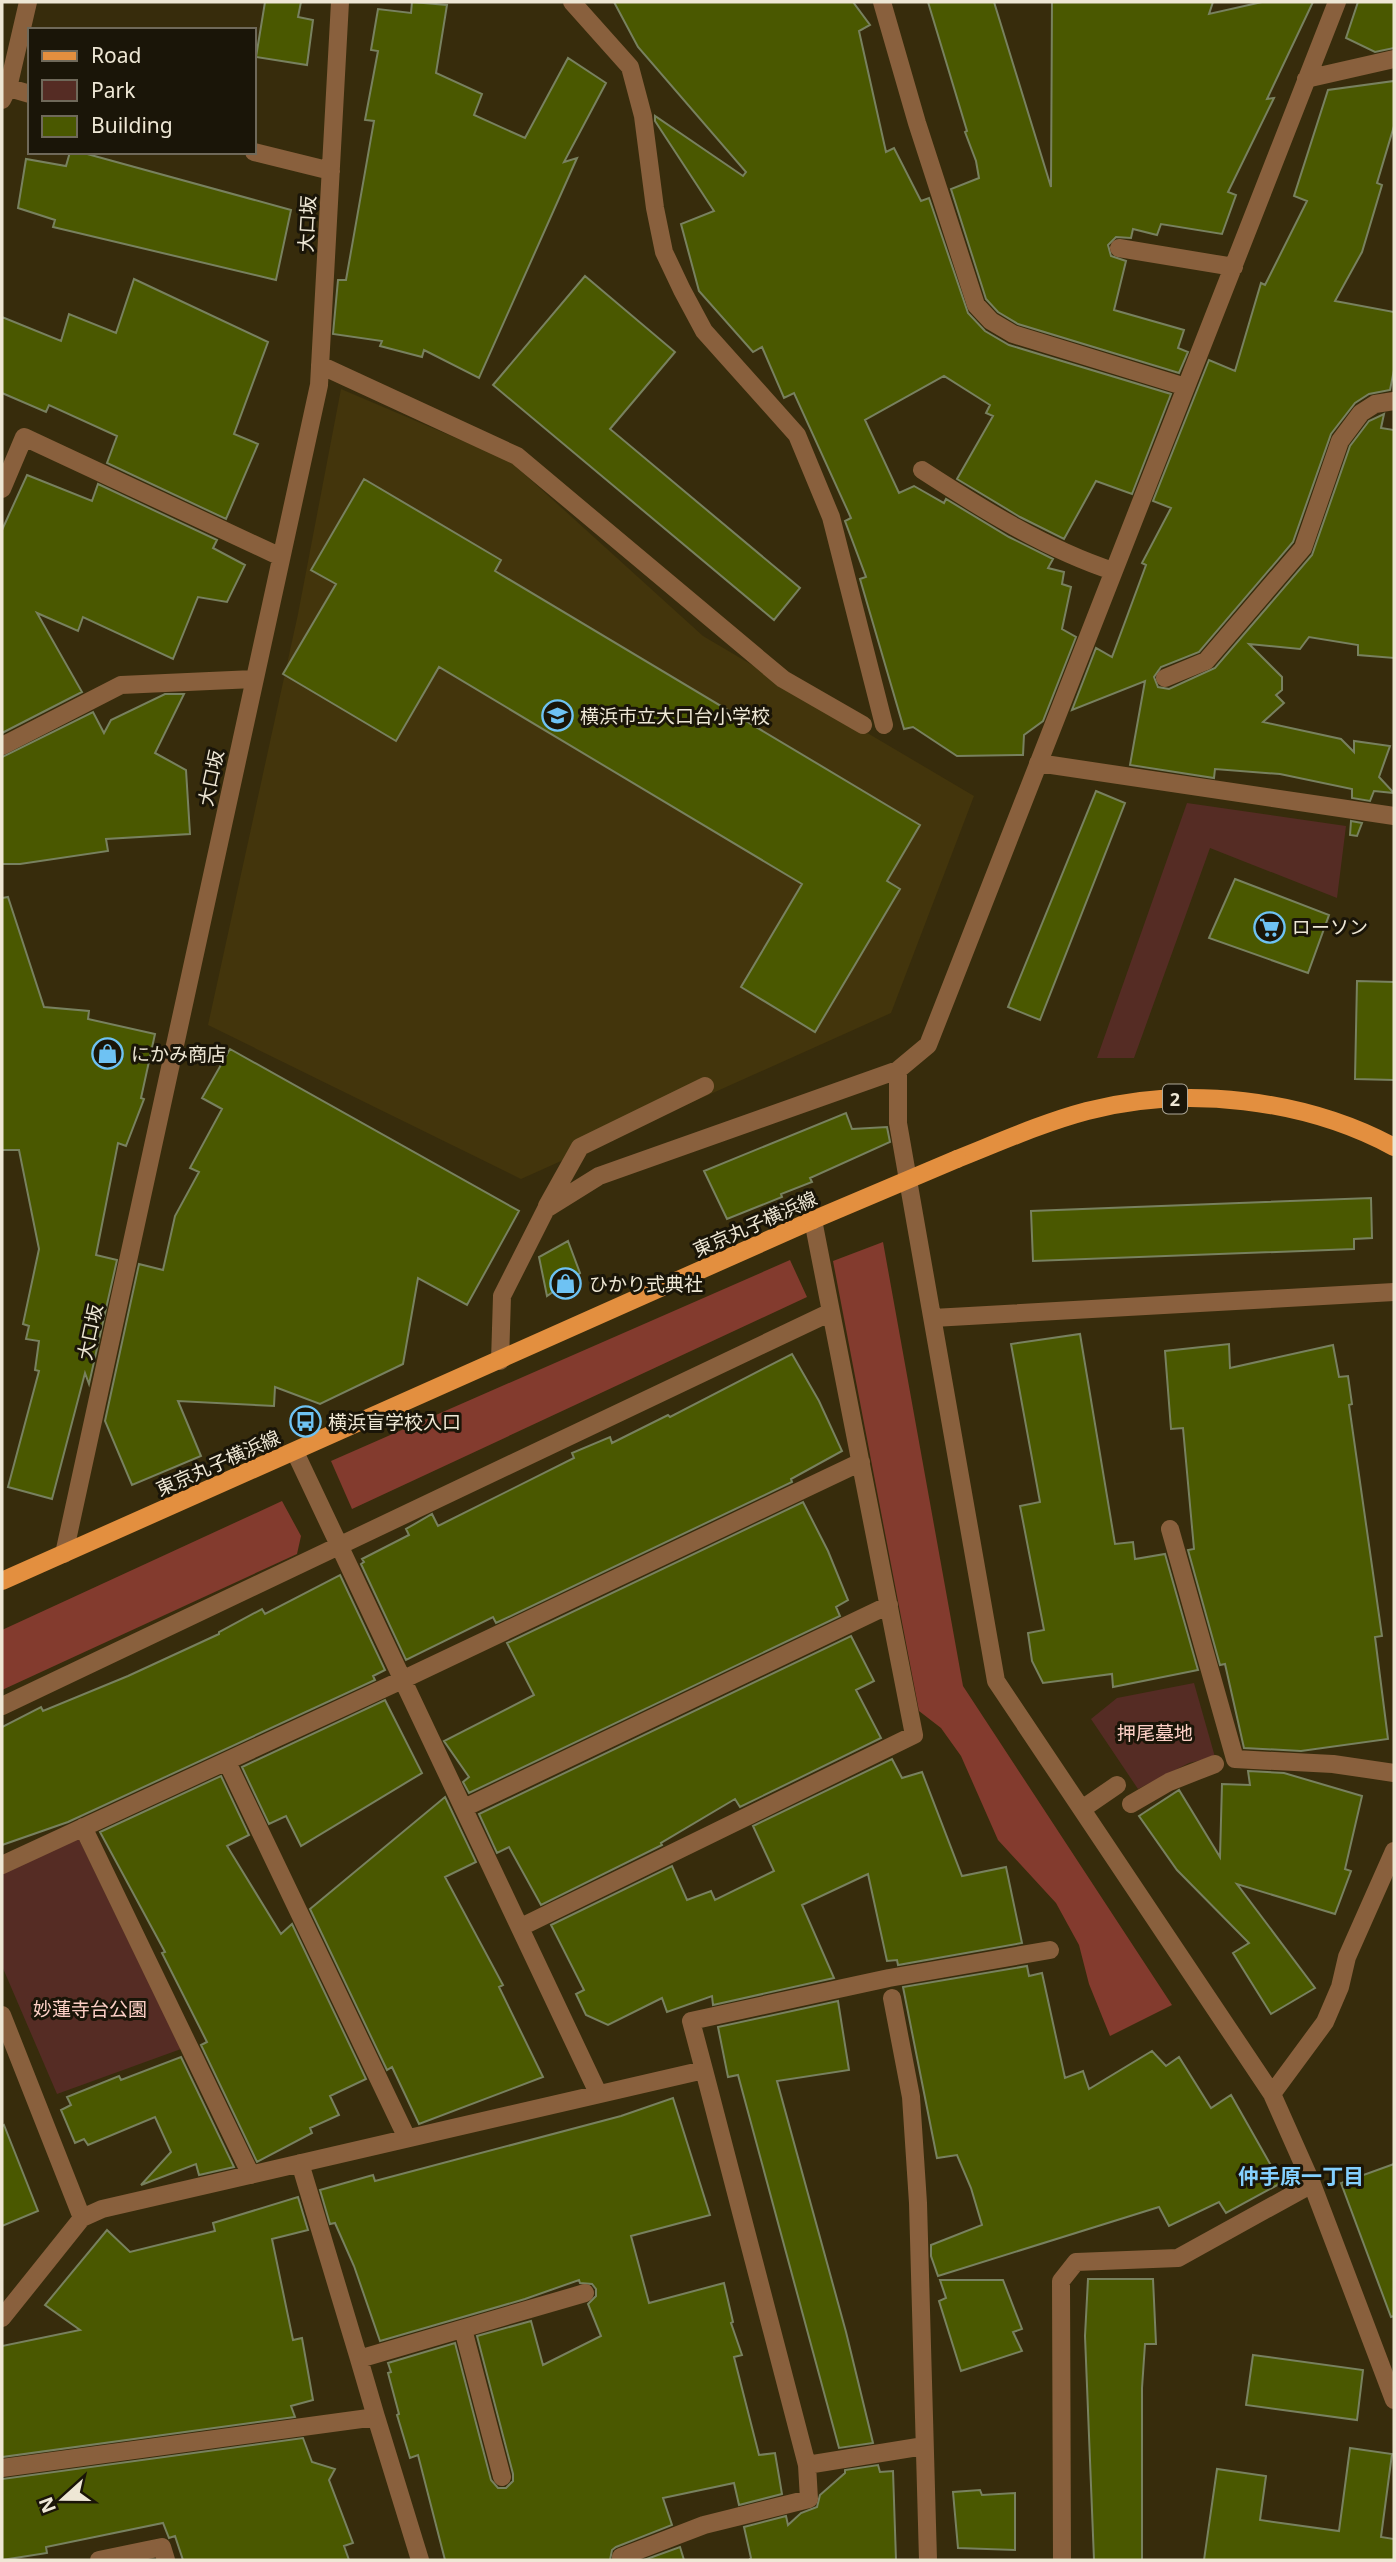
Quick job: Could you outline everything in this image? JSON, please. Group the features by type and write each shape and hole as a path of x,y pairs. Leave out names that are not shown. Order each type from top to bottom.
{"main road":[{"name":"東京丸子横浜線","path":"2,1581 813,1220 1051,1122 1091,1110 1181,1099 1269,1105 1297,1110 1342,1124 1394,1147"}],"street":[{"path":"27,2 4,92 28,94"},
{"name":"大口坂","path":"64,1554 319,385 340,2"},
{"path":"572,2 630,66 643,116 655,208 664,252 682,290 704,331 797,435 831,517 884,724"},
{"path":"882,2 917,123 976,305 991,321 1013,334 1186,387"},
{"path":"546,1209 599,1176 898,1070 928,1045 1337,2"},
{"path":"1306,79 1394,59"},
{"path":"256,153 331,172"},
{"path":"1119,248 1234,267"},
{"path":"320,365 517,456 783,679 863,724"},
{"path":"1165,678 1206,662 1303,548 1340,441 1361,412 1375,404 1394,401"},
{"path":"2,489 24,437 281,557"},
{"path":"922,470 993,513 1084,561 1114,571"},
{"path":"2,746 121,685 254,679"},
{"path":"1038,764 1394,816"},
{"path":"898,1070 898,1123 996,1681 1272,2094 1312,2184 1394,2400"},
{"path":"500,1361 502,1296 580,1147 705,1086"},
{"path":"521,1927 914,1735 813,1220"},
{"path":"933,1318 1394,1292"},
{"path":"2,1706 831,1312"},
{"path":"295,1452 598,2093"},
{"path":"2,1865 402,1680 861,1462"},
{"path":"1170,1529 1234,1759 1333,1764 1394,1773"},
{"path":"464,1808 889,1605"},
{"path":"227,1762 407,2138"},
{"path":"1131,1804 1169,1782 1214,1764"},
{"path":"1082,1809 1117,1785"},
{"path":"83,1827 251,2175"},
{"path":"1272,2094 1325,2022 1340,1987 1347,1957 1394,1852"},
{"path":"621,2557 704,2525 809,2499 807,2465 691,2021 868,1983 1050,1950"},
{"path":"892,1998 911,2097 918,2203 928,2560"},
{"path":"2,2015 82,2218"},
{"path":"2,2318 82,2218 102,2209 704,2070"},
{"path":"300,2163 420,2560"},
{"path":"1062,2560 1061,2281 1076,2262 1178,2258 1312,2184"},
{"path":"359,2359 585,2293"},
{"path":"463,2329 502,2477"},
{"path":"2,2468 376,2417"},
{"path":"807,2465 924,2446"},
{"path":"99,2560 162,2547 166,2560"}],"shaded area":[{"name":"横浜市立大口台小学校","path":"341,389 510,461 703,636 974,796 891,1013 521,1179 208,1025 298,614"},
{"path":"883,1242 963,1686 1172,2005 1110,2036 1089,1984 1079,1945 1056,1903 998,1840 961,1756 941,1728 919,1711 833,1261"},
{"path":"790,1260 807,1297 352,1509 331,1461"},
{"path":"282,1501 301,1536 297,1554 2,1690 2,1630"}],"green space":[{"path":"1187,803 1346,826 1337,898 1210,848 1134,1058 1097,1058"},
{"name":"押尾墓地","path":"1194,1683 1215,1757 1189,1763 1138,1789 1091,1719 1117,1698"},
{"name":"妙蓮寺台公園","path":"78,1837 181,2049 57,2094 2,1966 2,1873"}],"building":[{"path":"265,2 301,2 298,17 313,20 307,65 256,57"},
{"path":"412,2 447,5 436,73 482,94 474,115 525,138 568,58 606,83 564,162 577,158 479,378 424,350 422,357 380,346 382,341 333,334 338,280 346,280 374,121 365,120 378,51 371,50 378,9 411,13"},
{"path":"614,2 853,2 870,25 859,31 886,152 894,148 921,201 929,198 968,313 985,331 1009,345 1171,394 1132,494 1096,481 1064,539 1020,517 957,479 993,416 986,413 990,405 944,376 865,420 899,493 914,486 944,503 946,499 1009,537 1053,559 1048,568 1064,572 1062,584 1071,587 1062,629 1076,637 1043,721 1024,735 1023,755 957,756 913,727 904,729 860,579 866,577 845,521 851,518 794,393 784,398 762,347 753,352 699,291 681,224 714,211 655,121 655,116 743,176 746,172 638,47"},
{"path":"928,2 994,2 1051,187 1052,2 1213,2 1209,14 1262,2 1313,2 1267,99 1274,98 1228,192 1236,195 1222,234 1161,224 1157,235 1133,229 1131,238 1116,237 1108,245 1111,256 1126,261 1114,310 1184,330 1178,348 1188,352 1179,373 1018,324 998,312 986,299 951,189 979,178 976,161 965,132 967,131"},
{"path":"1358,2 1394,2 1394,48 1375,52 1346,38"},
{"path":"1394,81 1394,126 1377,183 1382,185 1362,252 1335,301 1394,312 1394,370 1390,390 1369,394 1355,403 1331,434 1293,542 1199,652 1161,667 1154,677 1158,687 1169,689 1215,668 1312,555 1350,446 1369,421 1384,414 1381,428 1394,430 1394,658 1358,655 1358,645 1309,637 1300,649 1249,644 1282,677 1282,690 1276,695 1284,703 1263,722 1341,739 1354,752 1354,741 1390,746 1379,777 1394,793 1374,791 1370,801 1352,798 1352,789 1280,774 1215,769 1214,778 1130,765 1145,681 1072,710 1096,648 1112,657 1146,565 1142,563 1171,508 1153,501 1209,360 1235,371 1261,283 1265,285 1307,201 1294,196 1328,90"},
{"path":"69,154 87,154 291,210 276,280 53,227 55,220 18,208 26,159 66,166"},
{"path":"585,276 675,352 610,429 800,588 774,620 493,385"},
{"path":"134,279 268,342 234,434 258,444 226,519 107,463 117,436 49,405 46,412 2,393 2,317 61,341 69,314 116,333"},
{"path":"27,475 92,501 98,484 217,540 213,548 245,565 227,602 198,597 173,659 83,617 78,631 37,613 82,692 2,733 2,530"},
{"path":"364,479 501,560 495,571 920,825 887,881 900,889 815,1032 741,987 802,884 439,667 396,741 283,674 336,584 311,570"},
{"path":"165,694 184,694 155,753 186,770 190,834 106,839 108,851 20,864 2,864 2,757 93,712 104,733 111,720"},
{"path":"1096,791 1125,803 1040,1020 1008,1007"},
{"path":"1351,821 1362,823 1357,836 1350,835"},
{"path":"1235,879 1329,915 1308,973 1209,938"},
{"path":"8,897 44,1007 89,1011 88,1019 155,1034 141,1098 144,1099 126,1146 118,1143 96,1255 117,1260 89,1384 85,1373 52,1499 8,1487 39,1371 35,1370 39,1341 26,1339 29,1326 23,1324 39,1249 19,1150 2,1150 2,898"},
{"path":"1357,981 1394,982 1394,1080 1355,1079"},
{"path":"230,1049 519,1211 467,1305 418,1278 403,1364 320,1404 275,1387 274,1406 178,1401 201,1456 132,1485 105,1421 139,1264 163,1270 175,1216 199,1172 190,1168 222,1109 202,1098"},
{"path":"846,1113 852,1129 887,1127 890,1142 810,1178 812,1182 781,1194 782,1197 727,1219 704,1171"},
{"path":"1371,1198 1372,1238 1354,1239 1354,1249 1033,1261 1031,1211"},
{"path":"568,1241 580,1273 547,1296 539,1257"},
{"path":"1080,1334 1115,1544 1133,1542 1135,1559 1165,1554 1198,1670 1113,1687 1112,1674 1043,1683 1032,1661 1028,1633 1044,1630 1020,1506 1040,1502 1011,1344"},
{"path":"1229,1344 1230,1368 1333,1345 1339,1377 1348,1376 1352,1404 1349,1405 1382,1636 1375,1637 1388,1739 1301,1751 1244,1748 1225,1664 1220,1665 1188,1550 1194,1549 1183,1428 1171,1429 1165,1351"},
{"path":"792,1354 819,1401 842,1451 791,1479 792,1482 496,1623 493,1617 406,1660 361,1564 364,1562 362,1559 409,1535 406,1529 432,1514 438,1526 574,1458 572,1453 610,1437 612,1443 668,1415 670,1417"},
{"path":"803,1502 828,1551 848,1600 836,1607 840,1616 469,1793 463,1782 469,1777 444,1741 534,1695 507,1643"},
{"path":"340,1575 385,1670 373,1676 375,1680 68,1822 2,1845 2,1727 41,1707 43,1711 128,1676 219,1634 262,1609 265,1614"},
{"path":"851,1636 874,1681 856,1690 881,1738 740,1807 735,1799 661,1843 662,1845 541,1905 509,1847 497,1853 479,1814"},
{"path":"385,1700 422,1773 301,1846 286,1816 269,1824 242,1767"},
{"path":"892,1759 902,1778 922,1772 962,1876 1006,1867 1022,1943 898,1965 897,1960 887,1961 868,1874 802,1905 834,1978 713,2005 712,1996 667,2012 662,1998 608,2025 586,2015 576,1994 584,1990 551,1925 672,1866 687,1900 711,1891 715,1900 774,1871 753,1826"},
{"path":"1248,1771 1284,1773 1362,1796 1345,1869 1351,1871 1335,1914 1237,1884 1315,1988 1271,2014 1233,1953 1249,1943 1177,1870 1139,1816 1179,1790 1220,1857 1222,1784 1250,1785"},
{"path":"221,1776 249,1835 227,1846 281,1934 292,1924 366,2079 330,2096 339,2115 310,2128 312,2133 257,2162 201,2045 207,2042 162,1953 165,1952 100,1832"},
{"path":"445,1797 476,1862 445,1877 503,1985 499,1987 543,2077 419,2124 392,2067 387,2070 310,1909"},
{"path":"1027,1966 1029,1976 1042,1973 1065,2078 1083,2071 1089,2089 1152,2051 1166,2066 1179,2057 1211,2108 1231,2095 1281,2183 1226,2213 1219,2202 1169,2226 1159,2207 938,2276 931,2256 931,2245 982,2225 957,2155 937,2158 903,1987"},
{"path":"838,2001 849,2070 777,2081 846,2332 873,2443 839,2448 738,2075 728,2077 718,2027"},
{"path":"181,2057 234,2167 199,2175 196,2164 141,2185 171,2152 155,2117 88,2145 84,2139 75,2143 61,2110 71,2105 67,2097 119,2076 121,2080"},
{"path":"673,2098 710,2215 631,2236 649,2303 724,2283 733,2322 731,2323 742,2355 734,2357 759,2455 775,2453 782,2494 739,2505 734,2483 663,2498 672,2525 616,2547 612,2550 610,2560 445,2560 418,2455 410,2458 397,2415 399,2414 388,2373 391,2372 388,2363 455,2343 491,2480 498,2488 506,2488 513,2481 513,2474 477,2336 531,2321 543,2365 601,2336 588,2304 596,2296 596,2289 592,2284 580,2283 579,2280 525,2299 380,2341 354,2266 335,2223 330,2224 320,2190 373,2175 375,2181 621,2116"},
{"path":"4,2125 38,2211 2,2226 2,2126"},
{"path":"1394,2164 1394,2316 1391,2317 1341,2183"},
{"path":"298,2197 308,2230 272,2239 293,2340 302,2338 313,2400 291,2406 295,2417 2,2457 2,2346 80,2330 45,2305 107,2230 130,2252 215,2231 213,2223"},
{"path":"1088,2279 1153,2279 1156,2344 1145,2344 1142,2388 1142,2560 1094,2560 1085,2336"},
{"path":"940,2280 1003,2280 1022,2329 1013,2332 1022,2351 961,2371 939,2301 946,2298"},
{"path":"1253,2355 1363,2370 1357,2420 1246,2405"},
{"path":"303,2438 312,2462 335,2469 329,2480 353,2543 344,2546 349,2560 183,2560 175,2536 169,2538 163,2523 46,2547 47,2553 2,2560 2,2479"},
{"path":"1350,2448 1392,2454 1381,2537 1394,2539 1394,2560 1204,2560 1217,2469 1266,2476 1260,2520 1339,2531"},
{"path":"878,2465 880,2472 893,2471 896,2560 749,2560 751,2558 744,2527 786,2516 788,2525 801,2513 817,2507 820,2495 845,2473 845,2470"},
{"path":"980,2490 982,2495 1015,2493 1015,2550 958,2548 953,2492"},
{"path":"680,2547 684,2560 644,2560"}],"place":[{"name":"横浜市立大口台小学校","path":"557,716"},
{"name":"ローソン","path":"1269,927"},
{"name":"にかみ商店","path":"108,1054"},
{"name":"ひかり式典社","path":"566,1284"},
{"name":"横浜盲学校入口","path":"305,1422"}],"district":[{"name":"仲手原一丁目","path":"1301,2176"}]}
